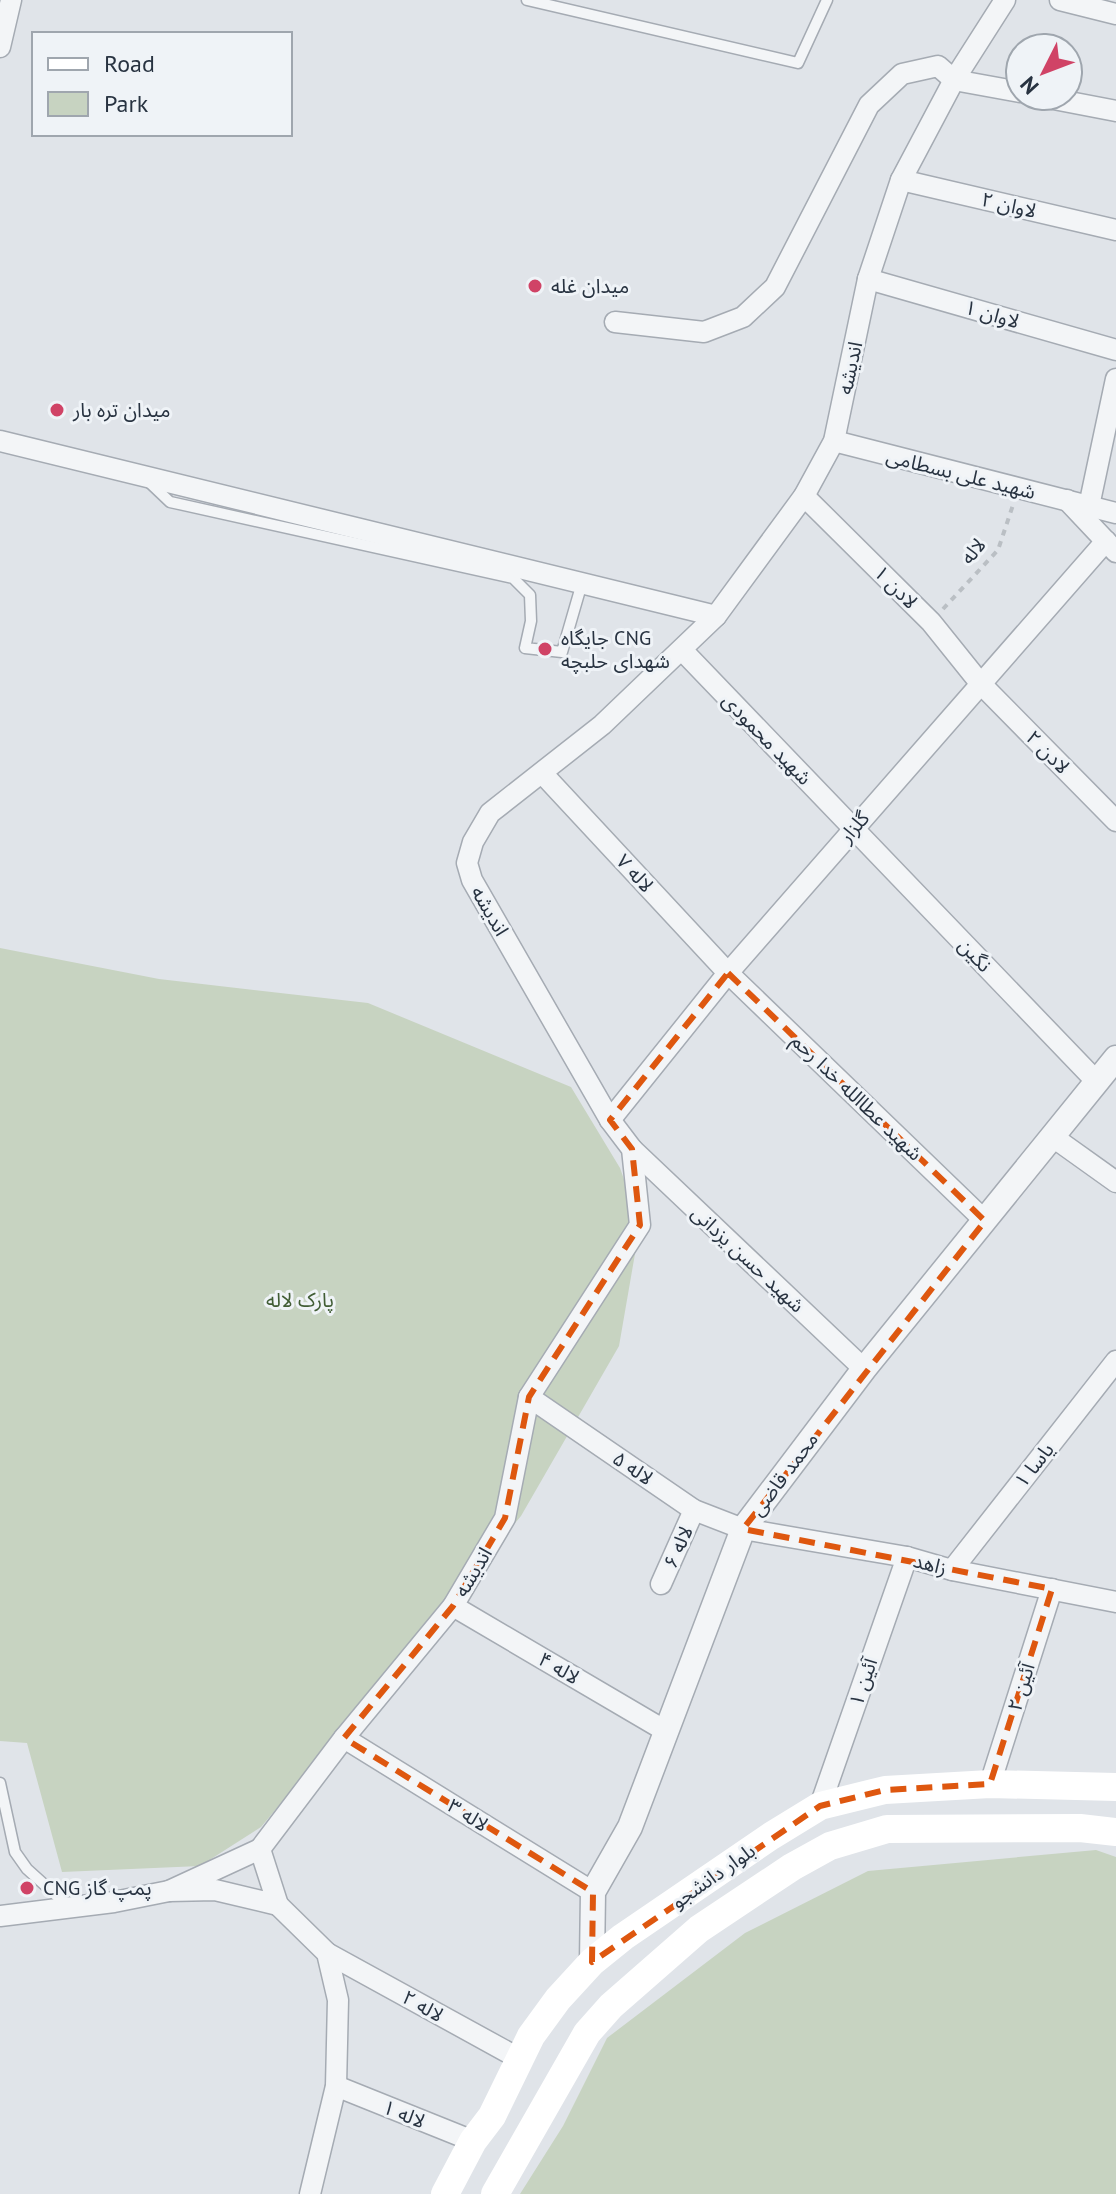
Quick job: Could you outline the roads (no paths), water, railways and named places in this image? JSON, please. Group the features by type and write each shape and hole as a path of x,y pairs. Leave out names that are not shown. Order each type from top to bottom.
{"main road":[{"name":"بلوار دانشجو","path":"445,2194 473,2141 492,2116 531,2036 558,1999 592,1962 623,1937 820,1806 885,1790 990,1784 1116,1787"},
{"name":"بلوار دانشجو","path":"495,2194 587,2033 611,2006 699,1929 792,1867 830,1846 887,1829 1080,1828 1116,1832"}],"street":[{"path":"0,47 11,0"},
{"name":"اندیشه","path":"260,1849 344,1738 453,1606 505,1518 529,1397 640,1225 632,1149 610,1120 472,880 467,863 473,842 490,813 602,725 716,616 804,496 834,441 868,279 901,180 954,80 1005,0"},
{"path":"1060,0 1116,14"},
{"path":"615,322 704,332 743,317 775,287 869,105 902,74 938,66 954,80 1004,89"},
{"path":"1084,105 1116,111"},
{"name":"لاوان ۲","path":"901,180 1116,230"},
{"name":"لاوان ۱","path":"868,279 1116,350"},
{"path":"1089,506 1116,379"},
{"path":"0,441 716,616"},
{"name":"شهید علی بسطامی","path":"834,441 1116,513"},
{"name":"لادن ۱","path":"804,496 931,622 980,683"},
{"path":"1067,500 1111,546"},
{"name":"گلزار","path":"610,1120 728,973 980,683 1111,546"},
{"name":"شهید محمودی","path":"682,650 853,829"},
{"name":"لادن ۲","path":"980,683 1116,821"},
{"name":"لاله ۷","path":"542,773 728,973"},
{"name":"نگین","path":"853,829 1097,1082"},
{"name":"شهید عطاالله خدا رحم","path":"728,973 985,1221"},
{"name":"محمد قاضی","path":"592,1962 593,1892 630,1827 664,1730 743,1529 864,1369 1116,1058"},
{"path":"1053,1137 1116,1182"},
{"name":"شهید حسن یزدانی","path":"632,1149 864,1369"},
{"name":"یاسا ۱","path":"952,1570 1116,1361"},
{"name":"لاله ۵","path":"529,1397 694,1510 743,1529"},
{"name":"لاله ۶","path":"661,1584 694,1510"},
{"name":"زاهد","path":"743,1529 907,1557 952,1570 1116,1602"},
{"name":"آئین ۱","path":"820,1806 907,1557"},
{"name":"آئین ۲","path":"990,1784 1052,1589"},
{"name":"لاله ۴","path":"453,1606 664,1730"},
{"name":"لاله ۳","path":"344,1738 593,1892"},
{"path":"169,1891 260,1849 278,1905"},
{"path":"0,1916 169,1891 215,1890 278,1905"},
{"name":"لاله ۲","path":"278,1905 327,1953 520,2059"},
{"path":"310,2194 336,2086 338,2000 327,1953"},
{"name":"لاله ۱","path":"336,2086 473,2141"}],"lane":[{"path":"527,0 798,63 827,0"},
{"path":"142,475 170,502 513,578 530,595 531,621 525,648 562,652 582,583"},
{"path":"0,1783 15,1852 27,1869 69,1908"}],"place":[{"name":"میدان غله","path":"535,286"},
{"name":"میدان تره بار","path":"57,410"},
{"name":"جایگاه CNG شهدای حلبچه","path":"545,649"},
{"name":"CNG پمپ گاز","path":"27,1888"}],"park label":[{"name":"پارک لاله","path":"300,1300"}]}
